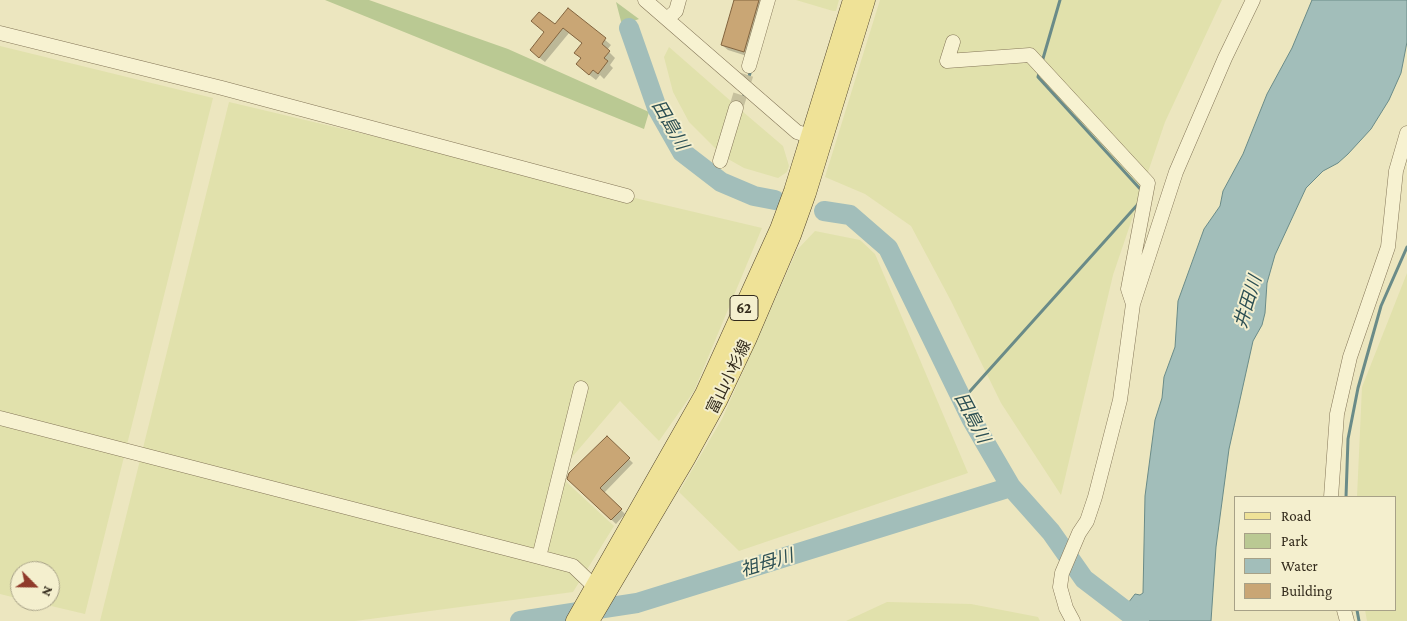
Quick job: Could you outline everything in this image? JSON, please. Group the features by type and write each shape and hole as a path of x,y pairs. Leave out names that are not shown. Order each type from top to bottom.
{"main road":[{"name":"富山小杉線","path":"585,621 597,592 686,459 718,401 747,340 792,235 852,0"},
{"name":"富山小杉線","path":"817,138 866,0"}],"street":[{"path":"645,0 797,132 817,138"},
{"path":"667,19 676,11 679,0"},
{"path":"749,66 768,0"},
{"path":"1072,621 1060,587 1062,573 1079,533 1087,521 1095,497 1120,400 1133,304 1176,172 1225,58 1253,0"},
{"path":"0,33 222,88 627,196"},
{"path":"953,42 947,61 1030,55 1148,183 1128,289 1133,304"},
{"path":"720,161 736,108"},
{"path":"1331,496 1337,414 1350,357 1388,247 1396,171 1407,133"},
{"path":"539,556 581,388"},
{"path":"0,418 539,556 573,566 597,592"}],"green space":[{"path":"325,0 369,0 508,49 649,112 644,129"},
{"path":"796,0 839,0 836,11 833,11"},
{"path":"880,0 1222,0 1165,122 1113,275 1061,495 1001,403 951,301 911,226 865,194 825,177"},
{"path":"616,2 639,19 622,25"},
{"path":"0,46 213,98 85,614 60,608 60,561 10,561 10,596 0,594"},
{"path":"669,47 733,103 718,151 689,122 673,92 664,57"},
{"path":"229,102 762,228 694,391 659,441 620,401 567,463 562,478 614,526 573,592 355,621 100,621"},
{"path":"742,111 783,146 789,166 787,172 778,178 744,168 728,159"},
{"path":"815,231 860,240 875,254 968,473 739,551 679,492 722,419 797,250"},
{"path":"1407,273 1407,621 1367,621 1365,611 1397,611 1397,496 1357,496 1362,387"},
{"path":"887,602 971,604 1038,617 1040,621 846,621"}],"water":[{"name":"井田川","path":"1312,0 1407,0 1407,42 1401,73 1389,100 1371,129 1348,154 1338,163 1323,171 1306,188 1275,255 1267,283 1265,313 1262,325 1253,341 1229,449 1216,547 1211,621 1137,621 1125,607 1135,594 1140,595 1143,593 1145,496 1155,420 1162,398 1164,377 1175,347 1178,301 1204,229 1220,206 1223,191 1243,154 1267,94 1292,48"}],"building":[{"path":"734,0 759,0 744,52 721,45"},
{"path":"568,8 606,38 602,44 610,51 604,58 608,61 598,74 593,70 589,75 576,64 581,58 574,53 582,43 563,28 539,58 530,50 544,32 531,21 539,12 555,24"},
{"path":"607,436 630,458 600,488 622,509 611,520 567,479 569,473"}],"waterway":[{"path":"1042,62 1060,0"},
{"name":"田島川","path":"629,28 657,108 682,152 721,182 754,196 775,200"},
{"path":"747,83 751,70"},
{"path":"1040,70 1038,77 1142,191"},
{"path":"740,107 745,92"},
{"path":"963,399 1139,203"},
{"name":"田島川","path":"824,211 850,215 888,248 972,420 1011,487 1051,532 1084,579 1139,621"},
{"path":"1346,496 1348,439 1358,388 1381,306 1407,247"},
{"name":"祖母川","path":"520,621 637,603 1011,487"},
{"path":"1357,611 1359,621"}],"tunnel":[{"path":"736,108 749,66"}]}
